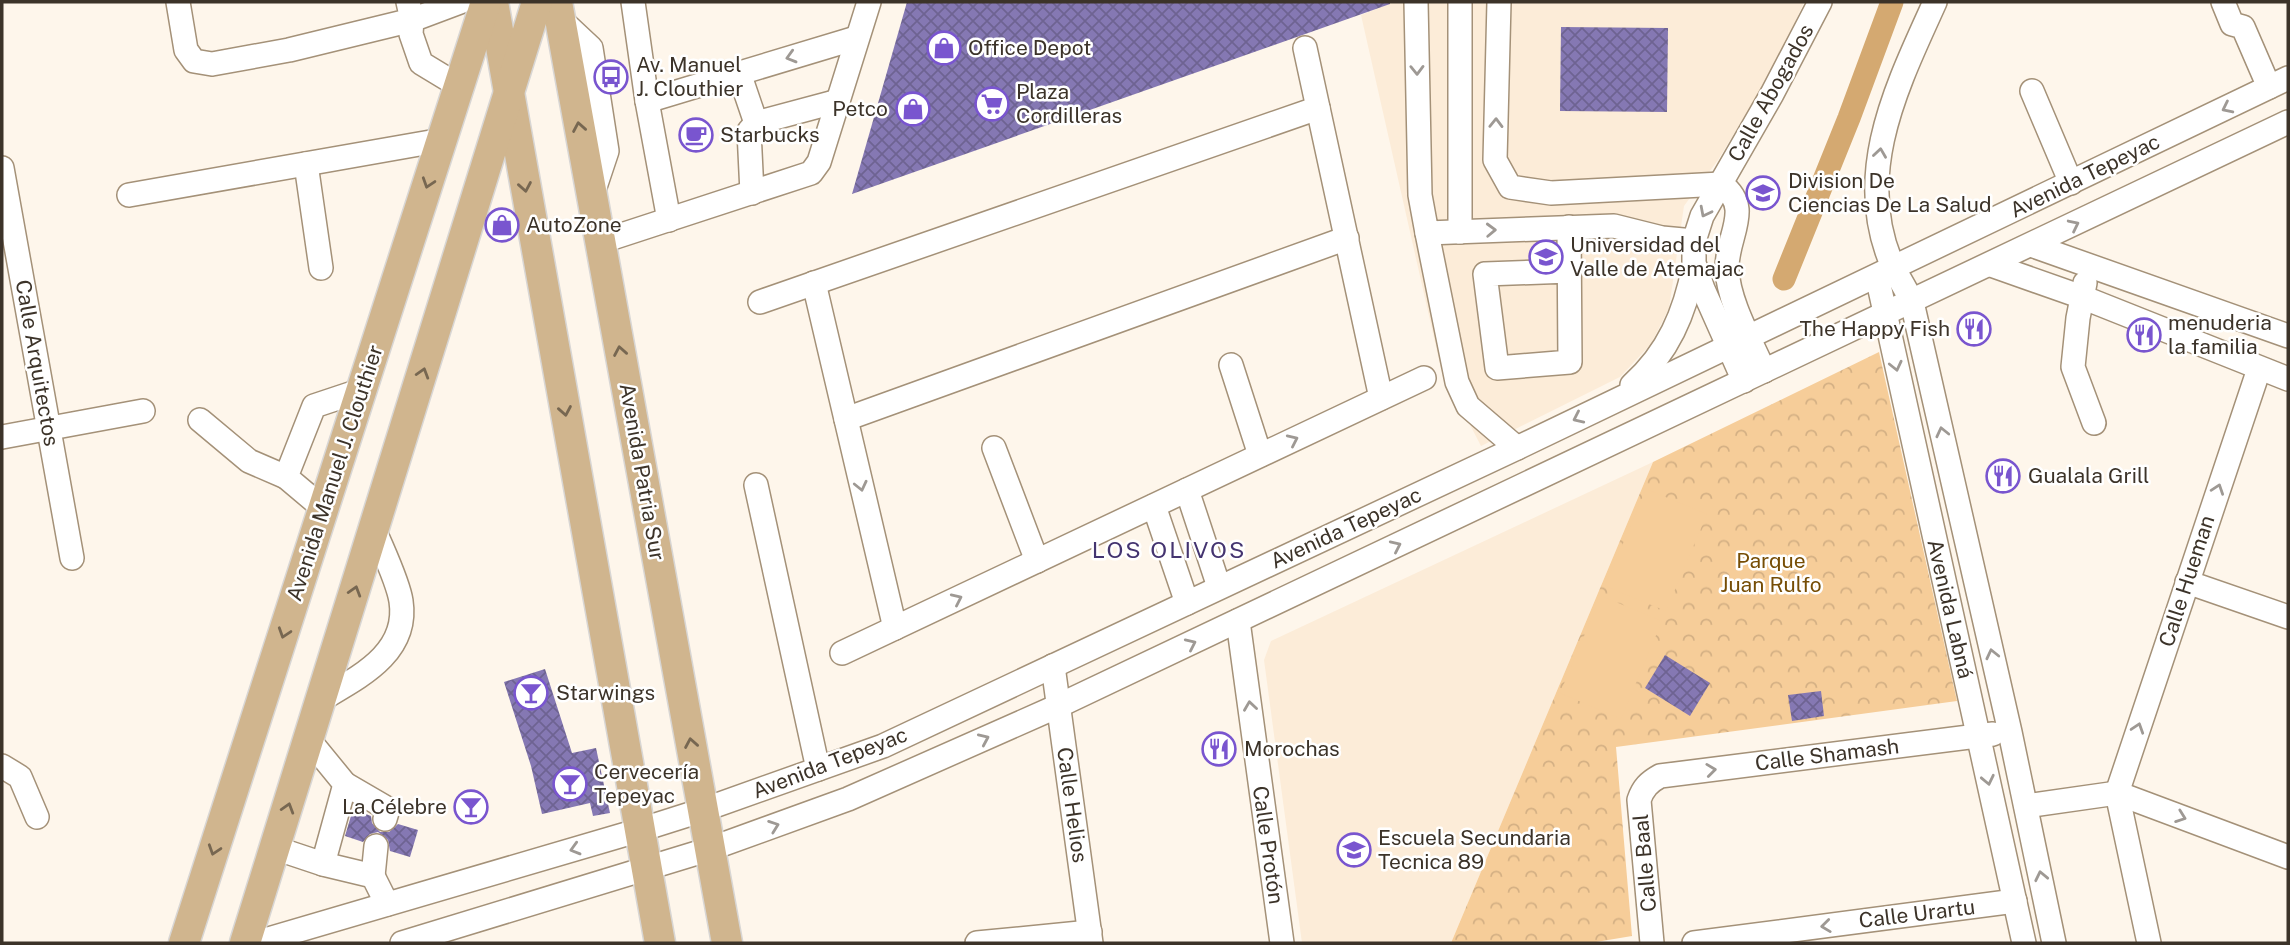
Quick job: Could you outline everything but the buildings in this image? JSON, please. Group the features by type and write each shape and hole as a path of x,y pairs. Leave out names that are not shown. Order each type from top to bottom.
{"main road":[{"name":"Avenida Manuel J. Clouthier","path":"184,943 486,2"},
{"path":"493,2 660,943"},
{"path":"245,943 509,96 551,8"},
{"name":"Avenida Patria Sur","path":"551,8 592,196 727,943"}],"street":[{"path":"178,2 186,50 194,61 212,64 289,50 410,11 460,2"},
{"path":"633,2 647,101 669,220"},
{"path":"600,242 811,173 819,162 869,2"},
{"path":"1416,2 1420,195 1457,382 1468,406 1517,447"},
{"path":"1460,232 1461,2"},
{"path":"1499,2 1495,160 1510,187 1551,193 1721,184"},
{"name":"Calle Abogados","path":"1749,337 1703,289 1694,252 1702,216 1772,94 1820,2"},
{"path":"1885,272 1886,246 1877,195 1877,170 1882,138 1895,92 1935,2"},
{"path":"2223,2 2232,24 2243,27 2279,83"},
{"path":"410,11 411,34 421,63 460,86"},
{"path":"647,101 856,38"},
{"path":"1305,48 1381,398"},
{"path":"739,73 756,122"},
{"name":"Avenida Tepeyac","path":"255,943 640,830 883,746 2279,83"},
{"path":"2032,91 2071,183"},
{"path":"752,193 748,143 749,131 756,122 838,101"},
{"path":"760,302 1318,108"},
{"name":"Avenida Tepeyac","path":"405,943 710,849 848,799 1058,706 2288,122"},
{"path":"129,195 442,140"},
{"path":"306,164 321,268"},
{"name":"Calle Arquitectos","path":"2,168 5,203 72,558"},
{"name":"Calle Abogados","path":"1721,184 1728,189 1738,205 1727,255 1730,290 1763,371"},
{"path":"1420,195 1442,198 1459,190"},
{"path":"1614,190 1614,226"},
{"path":"1427,233 1614,226 1662,238 1694,252 1688,297 1676,327 1649,370 1610,403"},
{"path":"1569,227 1570,271 1570,362 1497,368 1485,274 1570,271"},
{"path":"846,419 1347,239"},
{"path":"2031,245 2288,336"},
{"path":"1991,265 2082,297 2288,379"},
{"path":"2090,266 2082,297 2074,367 2094,423"},
{"name":"Avenida Labná","path":"1885,272 1913,302 2010,732 2054,943"},
{"name":"Avenida Labná","path":"1885,272 1884,314 2024,943"},
{"path":"814,283 895,628"},
{"path":"1231,365 1260,455"},
{"name":"Calle Hueman","path":"2117,793 2259,369"},
{"path":"842,653 1424,378"},
{"path":"286,477 314,406 362,390"},
{"path":"2,437 143,411"},
{"path":"200,421 249,461 286,477 324,509"},
{"path":"994,448 1037,561"},
{"path":"756,485 818,769"},
{"path":"1187,490 1219,587"},
{"path":"1154,506 1187,603"},
{"path":"321,699 368,671 392,648 401,627 401,600 374,529"},
{"path":"2187,582 2288,617"},
{"name":"Calle Protón","path":"1238,621 1282,943"},
{"name":"Calle Helios","path":"1053,666 1091,937"},
{"name":"Calle Shamash","path":"1646,785 1660,776 2010,732"},
{"path":"309,740 345,784 388,809 385,820"},
{"path":"2,766 20,777 37,817"},
{"path":"323,864 345,784"},
{"name":"Calle Baal","path":"1646,785 1639,800 1652,943"},
{"path":"2026,806 2117,793 2288,857"},
{"path":"2117,793 2148,943"},
{"path":"376,846 373,876 387,904"},
{"path":"275,848 323,864 373,876"},
{"name":"Calle Urartu","path":"1694,943 2015,901"},
{"path":"977,943 1091,937"}],"shaded area":[{"name":"Universidad del Valle de Atemajac","path":"1387,2 1804,2 1777,63 1718,160 1684,206 1669,308 1651,344 1620,377 1481,446 1441,369 1361,15 1387,5"},
{"path":"1653,462 1451,943 1302,943 1264,660 1271,641"}],"green space":[{"name":"Parque Juan Rulfo","path":"1879,352 1957,701 1616,747 1632,936 1590,943 1451,943 1653,462"},
{"path":"1646,489 1707,514 1666,611 1605,586"},
{"path":"1601,596 1662,621 1621,719 1560,693"}],"waterway":[{"path":"1784,279 1892,2"}],"place":[{"name":"Office Depot","path":"944,48"},
{"name":"Av. Manuel J. Clouthier","path":"611,77"},
{"name":"Plaza Cordilleras","path":"992,104"},
{"name":"Petco","path":"913,109"},
{"name":"Starbucks","path":"696,135"},
{"name":"Division De Ciencias De La Salud","path":"1763,193"},
{"name":"AutoZone","path":"502,225"},
{"name":"Universidad del Valle de Atemajac","path":"1546,257"},
{"name":"The Happy Fish","path":"1974,329"},
{"name":"menuderia la familia","path":"2144,335"},
{"name":"Gualala Grill","path":"2003,476"},
{"name":"Starwings","path":"531,693"},
{"name":"Morochas","path":"1219,749"},
{"name":"Cervecería Tepeyac","path":"570,784"},
{"name":"La Célebre","path":"471,807"},
{"name":"Escuela Secundaria Tecnica 89","path":"1354,850"}],"district":[{"name":"LOS OLIVOS","path":"1169,550"}]}
